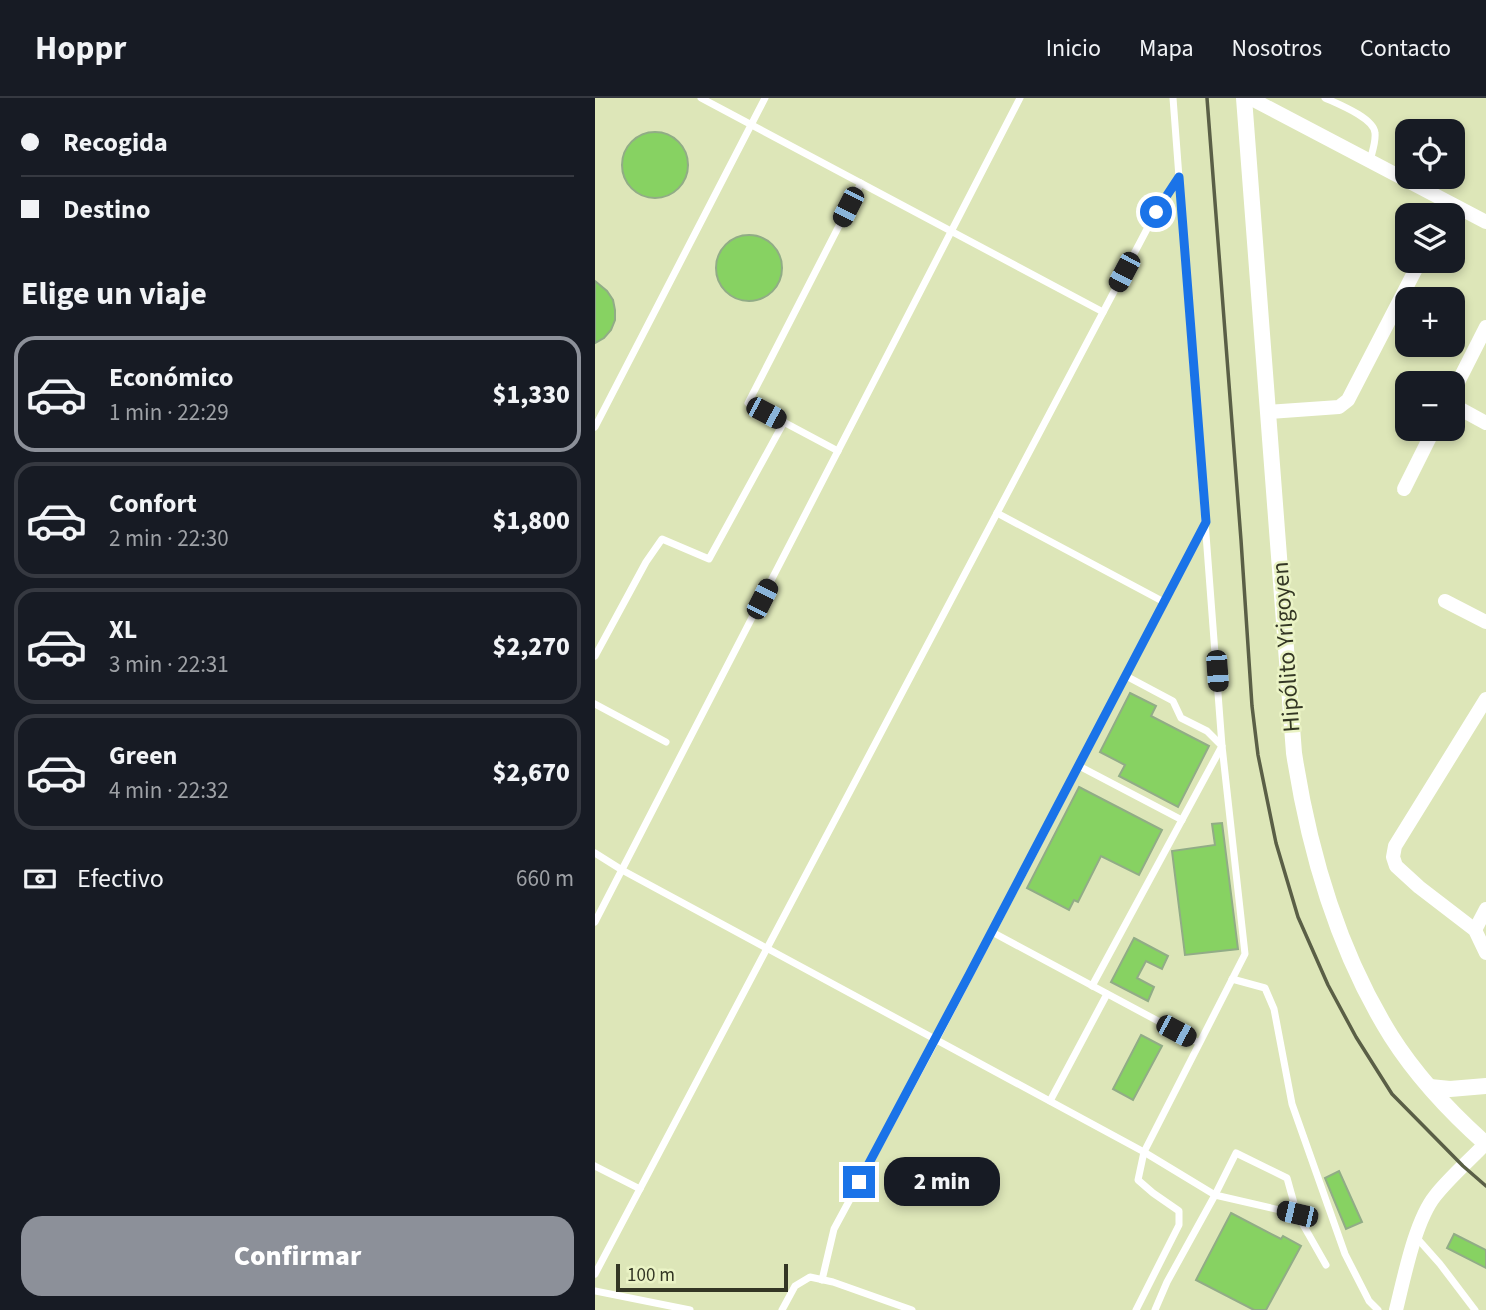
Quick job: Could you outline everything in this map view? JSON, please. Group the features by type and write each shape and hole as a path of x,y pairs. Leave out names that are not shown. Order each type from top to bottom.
{"street":[{"name":"Hipólito Yrigoyen","path":"1244,98 1294,753 1305,813 1322,878 1351,963 1370,1000 1392,1037 1430,1087 1459,1121 1486,1143"},
{"path":"1250,98 1271,103 1436,203"},
{"path":"1465,215 1486,222"},
{"path":"1268,412 1339,407 1348,400 1414,273"},
{"path":"1464,371 1486,327"},
{"path":"1465,412 1486,423"},
{"path":"1404,489 1428,441"},
{"path":"1445,601 1486,622"},
{"path":"1486,699 1395,846 1393,857 1396,866 1419,887 1475,930 1486,953"},
{"path":"1475,930 1486,909"},
{"path":"1430,1087 1450,1089 1486,1086"},
{"path":"1396,1310 1407,1264 1428,1206 1486,1143"}],"lane":[{"path":"701,98 1103,312"},
{"path":"595,427 597,417 765,98"},
{"path":"595,922 1020,98"},
{"path":"1136,1310 1179,1225 1179,1211 1153,1194 1138,1180 1144,1152 1245,954 1222,746 1173,98"},
{"path":"1325,98 1364,118 1373,126 1375,134 1370,162"},
{"path":"595,1274 1156,212 1179,177"},
{"path":"838,451 748,403 861,183"},
{"path":"595,656 646,562 662,539 709,559 784,422"},
{"path":"997,513 1164,603"},
{"path":"823,1280 834,1229 936,1040 1206,522"},
{"path":"1126,676 1173,701 1181,718 1207,731 1222,746"},
{"path":"595,704 666,741"},
{"path":"1092,986 1222,746"},
{"path":"1079,766 1182,820"},
{"path":"595,853 1144,1152 1215,1195 1297,1214"},
{"path":"992,932 1199,1043"},
{"path":"1232,979 1265,988 1274,1009 1292,1104 1345,1254 1369,1301 1378,1310"},
{"path":"1050,1101 1107,994"},
{"path":"1155,1310 1167,1282 1236,1153 1287,1178 1297,1214 1326,1265"},
{"path":"595,1166 640,1189"},
{"path":"1416,1237 1475,1310"},
{"path":"782,1310 795,1286 810,1277 833,1282 912,1310"},
{"path":"595,1291 690,1310"}],"building":[{"path":"655,132 678,142 688,165 678,188 655,198 632,188 622,165 632,142"},
{"path":"749,235 772,245 782,268 772,291 749,301 726,291 716,268 726,245"},
{"path":"595,281 613,300 615,320 611,330 595,343"},
{"path":"1130,693 1156,706 1151,716 1209,746 1178,807 1119,776 1125,765 1100,752"},
{"path":"1079,787 1162,830 1139,875 1101,856 1078,902 1074,900 1069,910 1027,888"},
{"path":"1222,823 1238,949 1185,955 1172,851 1215,845 1212,824"},
{"path":"1134,938 1168,956 1162,969 1146,961 1137,978 1154,987 1148,1001 1111,982"},
{"path":"1141,1035 1162,1046 1133,1100 1113,1089"},
{"path":"1339,1171 1362,1222 1346,1229 1325,1178"},
{"path":"1231,1213 1281,1239 1283,1236 1301,1246 1266,1310 1254,1310 1196,1280"},
{"path":"1454,1234 1486,1250 1486,1268 1447,1248"}],"railway":[{"path":"1207,98 1252,706 1258,755 1276,843 1298,917 1328,985 1356,1037 1392,1094 1486,1186"}],"route":[{"path":"859,1182 1206,522 1179,177 1156,212"}]}
